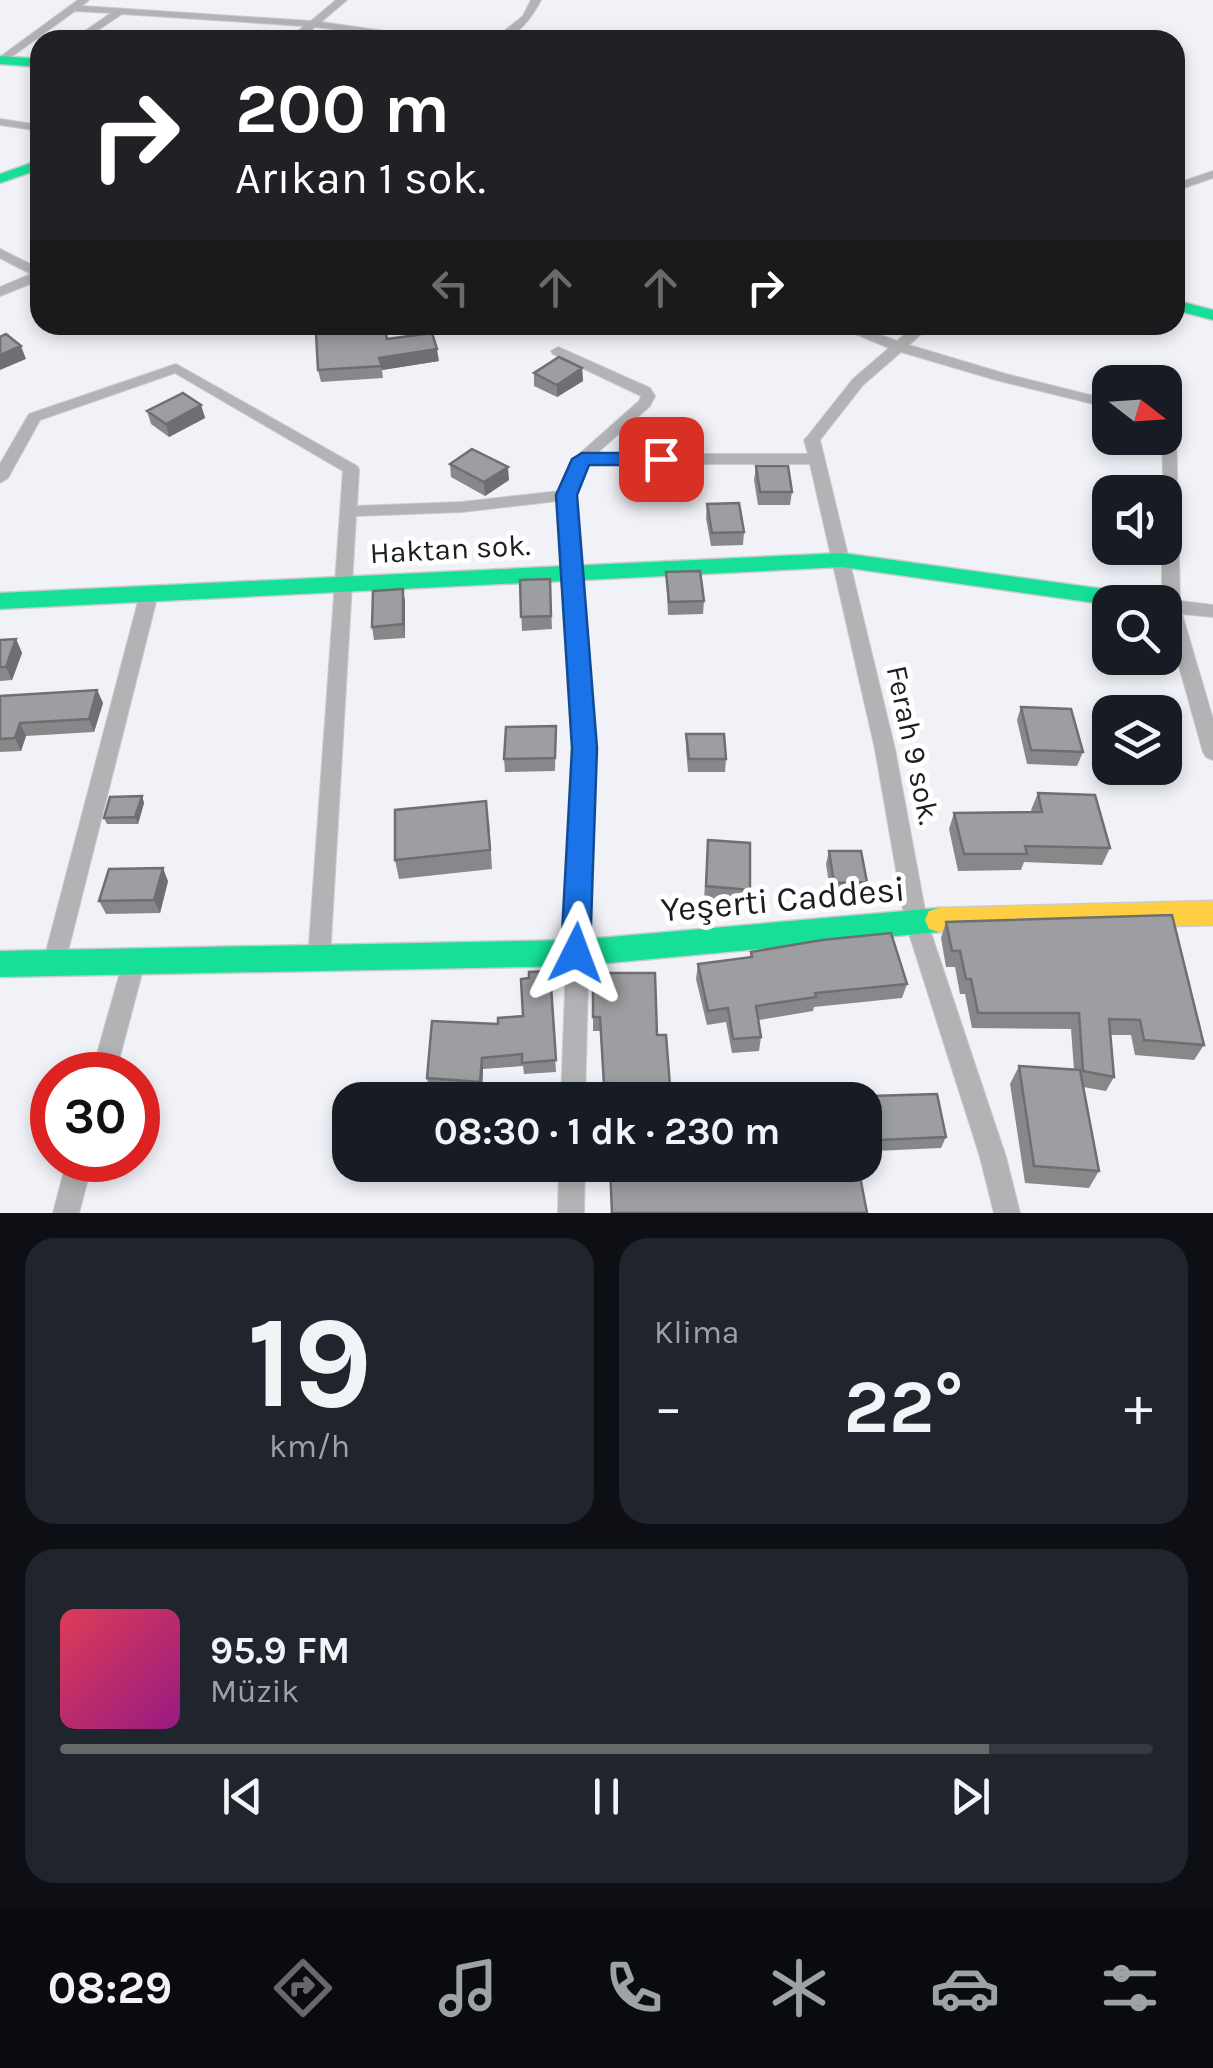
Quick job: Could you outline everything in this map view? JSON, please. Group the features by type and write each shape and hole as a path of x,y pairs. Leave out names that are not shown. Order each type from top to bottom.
{"street":[{"path":"306,30 342,0"},
{"path":"511,30 527,18 536,0"},
{"path":"43,30 79,4 361,30"},
{"path":"92,30 121,10"},
{"path":"1,61 30,40"},
{"path":"1,61 30,62"},
{"path":"0,122 30,126"},
{"path":"0,179 30,168"},
{"path":"1185,184 1213,174"},
{"path":"0,253 30,270"},
{"path":"0,292 30,279"},
{"path":"1185,308 1213,315"},
{"path":"867,335 898,347 1092,399"},
{"name":"Ferah 9 sok.","path":"912,335 858,382 812,440 885,749 916,921 994,1157 1007,1213"},
{"path":"558,351 645,391 648,396 582,459 566,495 584,748 573,1082"},
{"path":"0,478 34,417 176,368 351,469 319,958"},
{"path":"1168,585 1169,455"},
{"path":"582,459 818,459"},
{"path":"349,511 462,508 566,495"},
{"name":"Haktan sok.","path":"0,600 842,560 1092,595"},
{"path":"54,963 149,594"},
{"path":"1182,608 1213,611"},
{"path":"1182,651 1213,752"},
{"name":"Yeşerti Caddesi","path":"0,964 576,953 916,921 1213,913"},
{"path":"109,1052 134,962"},
{"path":"66,1213 74,1182"},
{"path":"571,1213 572,1182"}],"building":[{"path":"6,334 21,346 0,355 0,337"},
{"path":"316,335 386,335 387,339 433,335 437,349 379,358 382,366 318,370"},
{"path":"559,357 582,368 557,385 534,373"},
{"path":"183,393 201,405 166,424 147,411"},
{"path":"472,449 508,467 484,482 450,464"},
{"path":"756,466 788,466 792,492 760,492"},
{"path":"739,503 744,532 712,533 707,504"},
{"path":"700,571 704,601 669,602 666,572"},
{"path":"550,579 551,616 521,617 520,580"},
{"path":"403,589 403,624 372,627 373,591"},
{"path":"16,639 6,667 0,667 0,640"},
{"path":"97,690 89,719 20,723 15,738 0,739 0,696"},
{"path":"1021,707 1071,709 1083,752 1031,750"},
{"path":"556,726 555,758 504,759 506,727"},
{"path":"686,734 724,734 726,759 689,759"},
{"path":"1038,793 1095,795 1110,848 1025,846 1027,854 964,854 954,813 1042,812"},
{"path":"142,796 135,817 104,818 110,797"},
{"path":"486,801 490,850 395,860 395,810"},
{"path":"708,840 750,843 750,890 706,886"},
{"path":"829,851 861,851 867,882 834,883"},
{"path":"163,868 154,900 99,901 109,869"},
{"path":"1172,915 1204,1045 1144,1040 1140,1020 1109,1019 1114,1077 1083,1071 1079,1013 978,1013 971,979 966,979 960,951 952,951 946,922"},
{"path":"891,933 907,984 815,993 816,997 756,1006 761,1037 733,1039 728,1008 708,1011 698,964 752,957 751,952 822,940"},
{"path":"550,971 556,1060 522,1063 522,1054 482,1058 480,1082 427,1078 432,1021 498,1024 498,1018 523,1016 521,979 529,978 529,972"},
{"path":"593,973 655,973 657,1035 666,1035 670,1082 604,1082 600,1017 593,1017"},
{"path":"1019,1066 1080,1070 1099,1171 1034,1166"},
{"path":"937,1094 946,1137 882,1140 882,1096"},
{"path":"611,1182 861,1182 867,1213 612,1213"}],"traffic: fast":[{"path":"0,60 30,62"},
{"path":"0,179 30,168"},
{"path":"1185,308 1213,315"},
{"path":"0,601 842,560 1092,595"},
{"path":"0,964 576,953 939,920"}],"traffic: slow":[{"path":"939,920 1213,913"}],"route":[{"path":"576,953 584,748 566,495 582,459 661,459"}]}
